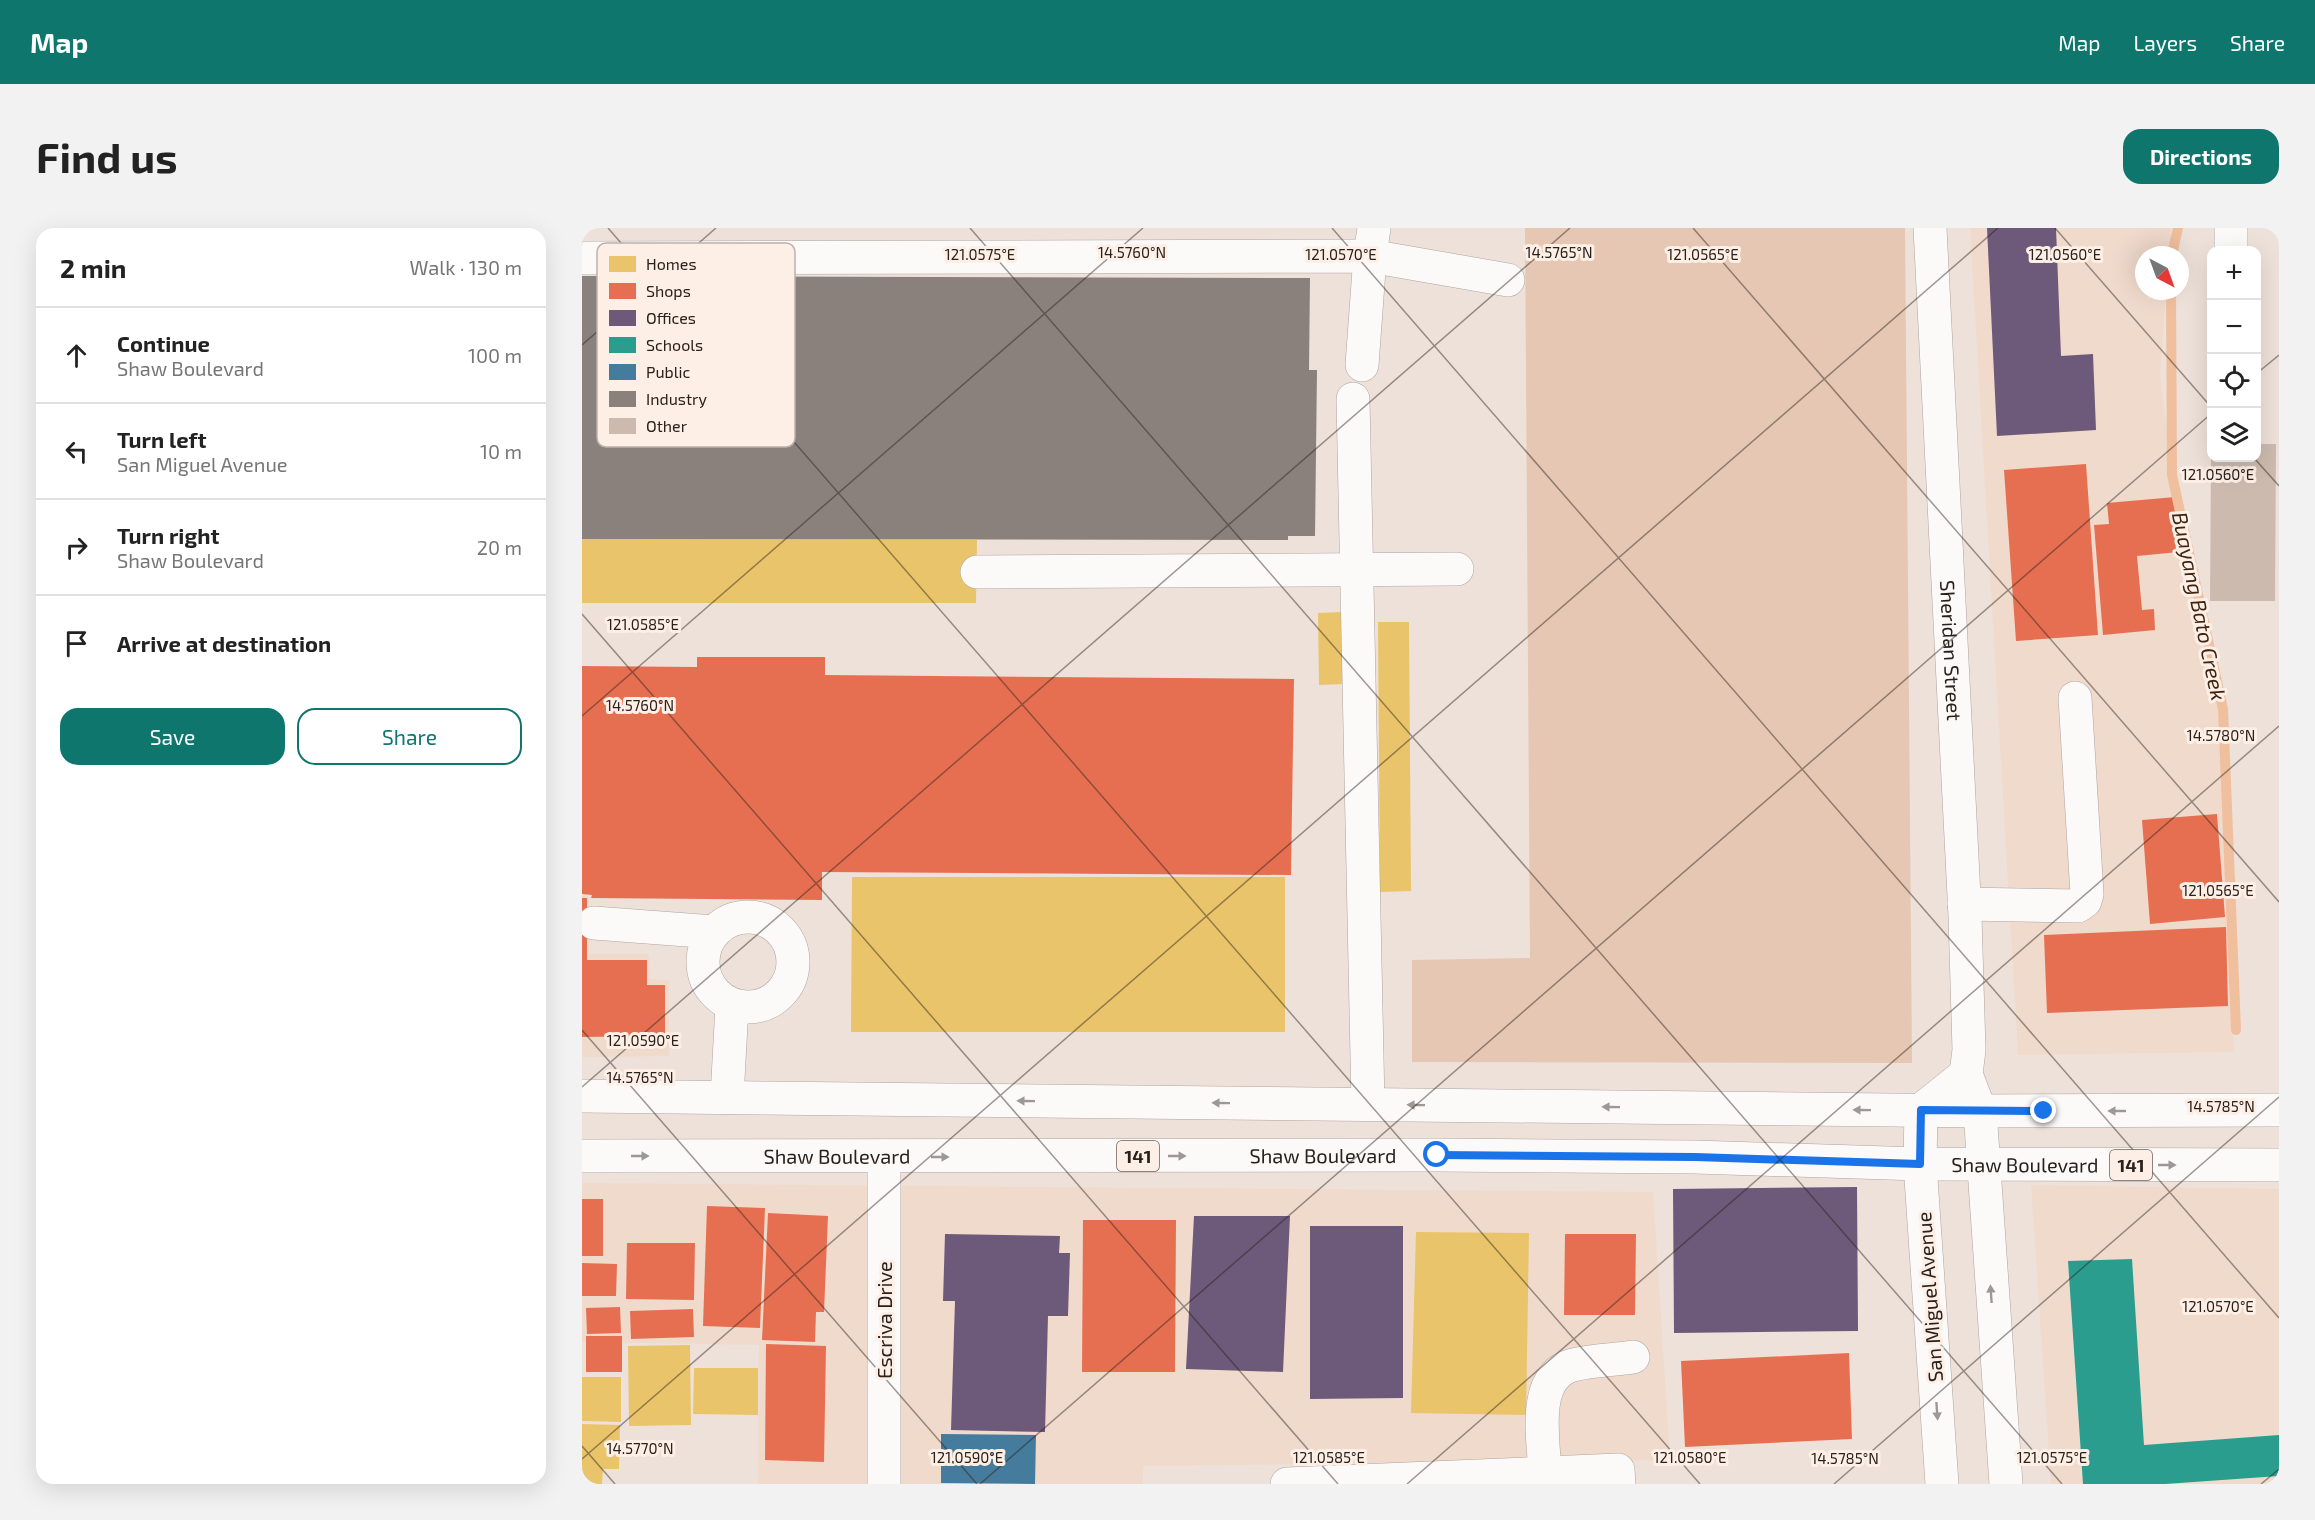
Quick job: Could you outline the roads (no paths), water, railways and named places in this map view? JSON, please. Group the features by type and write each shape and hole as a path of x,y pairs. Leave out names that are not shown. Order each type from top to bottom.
{"main road":[{"name":"Sheridan Street","path":"1930,228 1964,904 1969,1050 1966,1074 1980,1111"},
{"path":"2231,228 2231,246"},
{"path":"795,254 1372,242 1508,280"},
{"path":"1362,365 1372,242"},
{"path":"582,258 597,258"},
{"path":"1353,399 1368,1104"},
{"path":"977,572 1457,569"},
{"path":"1964,904 2078,906 2085,902 2087,884 2075,698"},
{"path":"754,916 775,924 789,940 795,962 790,983 775,1000 754,1009 732,1006 714,993 704,974 704,952 714,932 732,920 754,916"},
{"path":"594,923 714,932"},
{"path":"728,1097 732,1006"},
{"path":"1921,1110 1966,1074"},
{"path":"582,1096 1980,1111 2279,1110"},
{"name":"San Miguel Avenue","path":"1921,1110 1920,1164 1942,1484"},
{"path":"1980,1111 2006,1484"},
{"name":"Shaw Boulevard","path":"582,1156 1683,1156 1983,1165 2279,1165"},
{"name":"Escriva Drive","path":"884,1156 884,1484"},
{"path":"1545,1473 1543,1409 1549,1384 1558,1372 1571,1365 1633,1357"},
{"path":"1287,1484 1618,1470 1619,1484"}],"waterway":[{"name":"Buayang Bato Creek","path":"2174,246 2178,228"},
{"name":"Buayang Bato Creek","path":"2171,300 2172,475 2223,709 2236,1030"}]}
